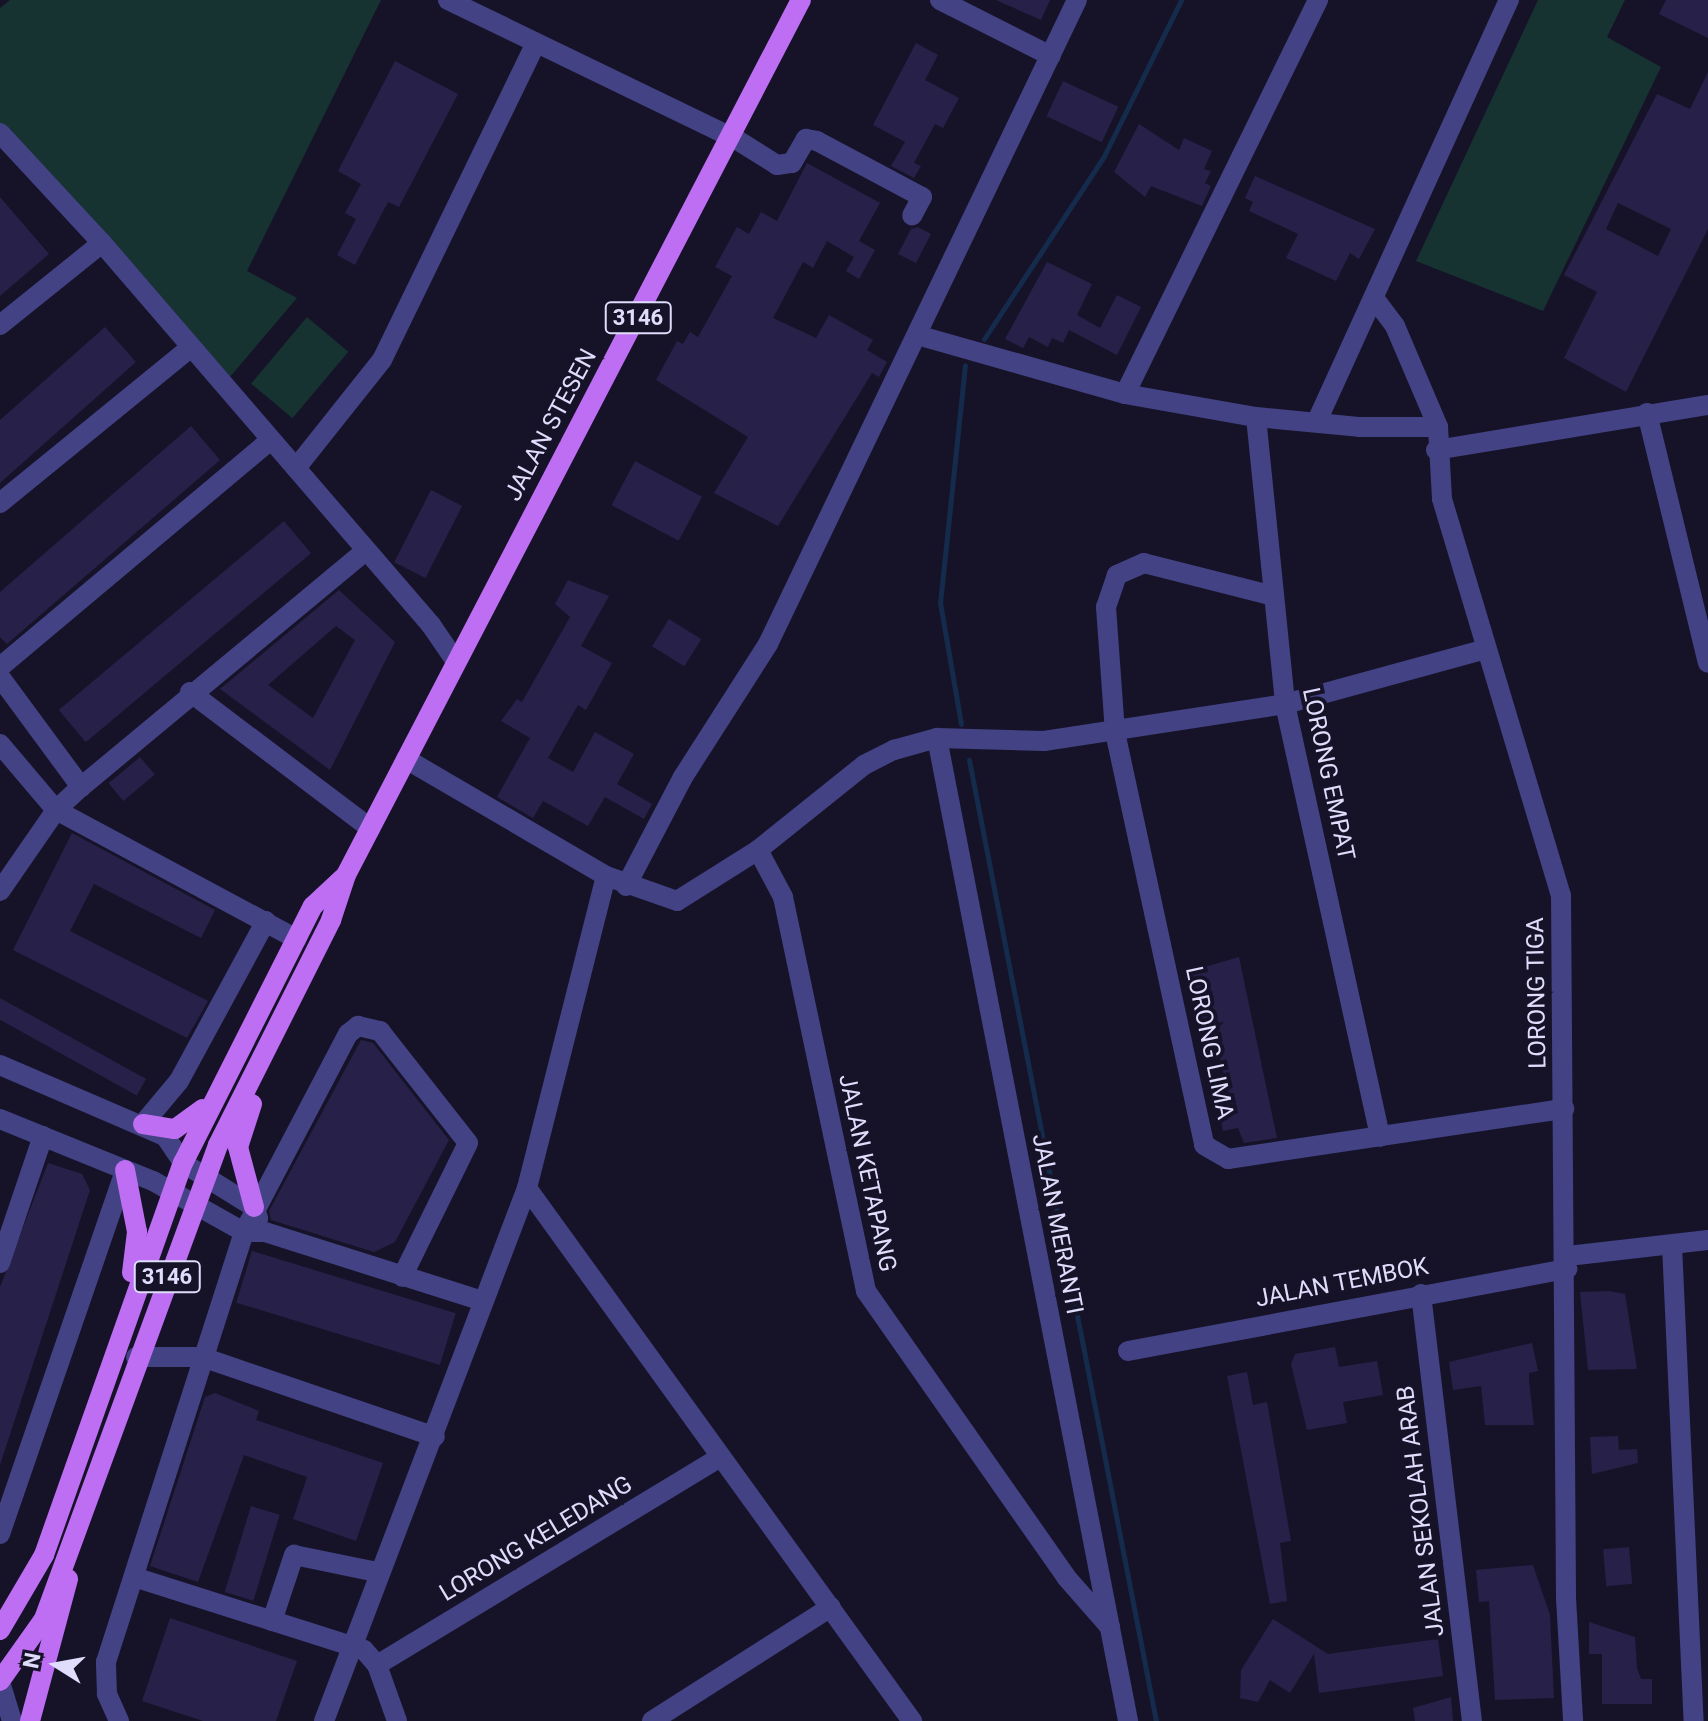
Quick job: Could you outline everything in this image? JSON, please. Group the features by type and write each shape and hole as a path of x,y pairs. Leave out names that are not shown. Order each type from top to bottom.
{"main road":[{"name":"JALAN STESEN","path":"346,875 455,660 734,138 801,0"},
{"name":"3146","path":"0,1630 29,1588 183,1163 313,906 346,875"},
{"name":"3146","path":"0,1682 44,1619 136,1357 194,1207 287,1010 346,875"},
{"path":"254,1207 238,1147 287,1010"},
{"path":"143,1124 186,1126 220,1088"},
{"path":"101,1385 134,1266 136,1214 125,1170"},
{"path":"30,1721 68,1592 70,1547"},
{"path":"0,1615 29,1588"}],"street":[{"path":"448,0 734,138 785,166 806,139 817,141 922,197 912,216"},
{"path":"940,0 1051,56"},
{"path":"626,886 683,777 768,644 1077,0"},
{"path":"1125,394 1318,0"},
{"path":"1317,421 1509,0"},
{"path":"296,468 382,360 536,43"},
{"path":"4,144 102,243 268,442 296,468 363,553 431,625 455,660"},
{"path":"0,325 102,243"},
{"name":"LORONG TIGA","path":"1374,298 1395,326 1438,427 1436,450 1442,499 1561,895 1567,1263 1566,1598 1573,1721"},
{"path":"917,335 1125,394 1256,417 1438,427"},
{"path":"0,503 189,349"},
{"path":"1436,450 1708,405"},
{"path":"1647,413 1708,663"},
{"name":"LORONG EMPAT","path":"1256,417 1285,704 1380,1137"},
{"path":"0,667 268,442"},
{"path":"0,891 56,810 190,692 363,553"},
{"name":"LORONG LIMA","path":"1274,596 1144,563 1117,575 1106,607 1115,732 1204,1145 1228,1159 1564,1109"},
{"path":"406,759 606,876 626,886 677,901 758,850 864,765 937,738 1044,741 1115,732 1285,704 1486,649"},
{"path":"0,677 81,787"},
{"path":"190,692 370,828"},
{"name":"JALAN MERANTI","path":"937,738 1128,1721"},
{"path":"0,744 56,810 297,939"},
{"name":"JALAN KETAPANG","path":"758,850 783,897 866,1291 1066,1577 1111,1628"},
{"path":"324,1721 377,1572 435,1437 527,1188 606,876"},
{"path":"143,1124 179,1081 266,921"},
{"path":"119,1721 104,1679 202,1357 254,1232 254,1207 348,1034 358,1026 380,1031 468,1143 402,1277"},
{"path":"0,1065 143,1124 171,1141 183,1163 254,1207"},
{"path":"0,1119 125,1170 194,1207 254,1232 483,1301"},
{"path":"0,1263 43,1136"},
{"path":"0,1534 125,1170"},
{"path":"527,1188 912,1721"},
{"name":"JALAN TEMBOK","path":"1128,1351 1567,1263 1708,1240"},
{"path":"1672,1245 1694,1721"},
{"name":"JALAN SEKOLAH ARAB","path":"1421,1294 1472,1721"},
{"path":"136,1357 202,1357 435,1437"},
{"name":"LORONG KELEDANG","path":"377,1665 721,1457"},
{"path":"272,1621 294,1555 377,1572"},
{"path":"134,1577 351,1646 377,1665 397,1721"},
{"path":"652,1721 831,1607"},
{"path":"0,1682 12,1721"}],"green space":[{"path":"10,0 381,0 247,271 297,298 218,391 0,131 0,8"},
{"path":"1538,0 1625,0 1607,37 1661,67 1543,311 1416,261"},
{"path":"307,317 348,352 292,418 251,384"}],"building":[{"path":"996,0 1050,0 1041,20"},
{"path":"1666,0 1708,0 1708,38 1659,14"},
{"path":"916,43 938,55 925,80 959,98 943,128 935,124 914,163 921,166 914,178 891,166 905,142 873,125"},
{"path":"395,61 458,94 399,207 388,202 355,265 337,255 356,219 345,213 361,184 338,171"},
{"path":"1708,72 1708,229 1626,392 1564,358 1597,292 1564,275 1657,94 1690,109","holes":["1618,203 1671,229 1658,256 1606,229"]},
{"path":"1063,81 1118,107 1102,142 1047,116"},
{"path":"1139,124 1179,150 1184,138 1212,151 1204,169 1211,171 1205,183 1211,186 1202,206 1151,186 1145,197 1114,172"},
{"path":"807,163 880,203 859,241 875,250 859,279 846,271 854,257 827,241 813,268 803,262 773,318 816,338 829,315 873,340 867,350 887,362 879,377 872,373 778,526 714,493 748,437 656,380 677,341 683,344 690,332 698,337 732,276 715,267 737,227 749,234 761,212 777,221"},
{"path":"1255,176 1375,229 1359,259 1350,253 1336,281 1286,258 1298,234 1249,211 1253,202 1245,198"},
{"path":"0,197 49,254 0,296"},
{"path":"918,227 931,234 916,263 898,254 911,229"},
{"path":"1047,262 1092,284 1077,315 1100,328 1117,295 1141,307 1117,355 1069,330 1063,343 1052,338 1048,347 1029,337 1023,348 1005,339"},
{"path":"105,327 136,362 0,483 0,420"},
{"path":"191,426 220,460 7,644 0,637 0,592"},
{"path":"635,461 702,497 679,541 612,505"},
{"path":"431,490 462,506 425,578 394,562"},
{"path":"284,521 311,553 86,742 59,710"},
{"path":"568,580 609,596 581,646 612,663 586,710 578,705 548,758 573,772 595,732 634,754 617,784 652,804 644,819 605,797 588,826 543,801 533,818 497,797 530,738 501,721 517,699 522,702 570,617 555,604"},
{"path":"339,590 395,642 330,770 220,689","holes":["336,626 355,640 313,718 268,685"]},
{"path":"669,619 701,639 684,666 652,646"},
{"path":"140,757 155,775 123,801 109,783"},
{"path":"72,833 215,910 201,938 94,884 70,931 208,1001 187,1038 13,950"},
{"path":"1239,957 1277,1138 1244,1143 1238,1128 1223,1131 1219,1111 1229,1097 1217,1045 1203,1048 1196,1012 1203,1011 1191,971"},
{"path":"0,998 146,1079 137,1096 0,1020"},
{"path":"361,1040 373,1043 449,1140 395,1242 374,1252 271,1220 269,1211"},
{"path":"48,1163 82,1174 90,1190 0,1465 0,1287"},
{"path":"252,1251 456,1313 440,1365 236,1303"},
{"path":"1580,1292 1625,1294 1637,1369 1588,1370"},
{"path":"1532,1343 1538,1371 1529,1373 1534,1425 1485,1425 1481,1386 1453,1390 1449,1362"},
{"path":"1335,1347 1339,1367 1377,1361 1383,1395 1343,1402 1347,1423 1307,1430 1291,1364 1295,1354"},
{"path":"1247,1372 1253,1405 1267,1402 1291,1541 1280,1543 1287,1601 1270,1604 1227,1376"},
{"path":"215,1393 259,1411 256,1420 383,1463 356,1541 293,1519 307,1477 244,1455 198,1582 150,1566 205,1397"},
{"path":"1618,1436 1619,1450 1637,1449 1638,1463 1592,1474 1590,1437"},
{"path":"251,1506 280,1515 253,1601 225,1592"},
{"path":"1629,1547 1632,1584 1606,1586 1603,1549"},
{"path":"1533,1565 1550,1615 1554,1698 1495,1700 1489,1601 1479,1602 1476,1570"},
{"path":"170,1618 297,1661 276,1721 203,1721 142,1701"},
{"path":"1273,1619 1328,1654 1438,1639 1443,1676 1319,1693 1314,1654 1290,1693 1270,1680 1258,1702 1240,1698 1241,1670"},
{"path":"1589,1622 1635,1637 1637,1668 1641,1679 1652,1679 1652,1704 1602,1704 1602,1654 1589,1654"},
{"path":"1451,1697 1453,1721 1415,1721 1413,1708"}],"waterway":[{"path":"984,339 1104,156 1181,0"},
{"path":"961,724 940,603 965,365"},
{"path":"969,760 1156,1721"}]}
